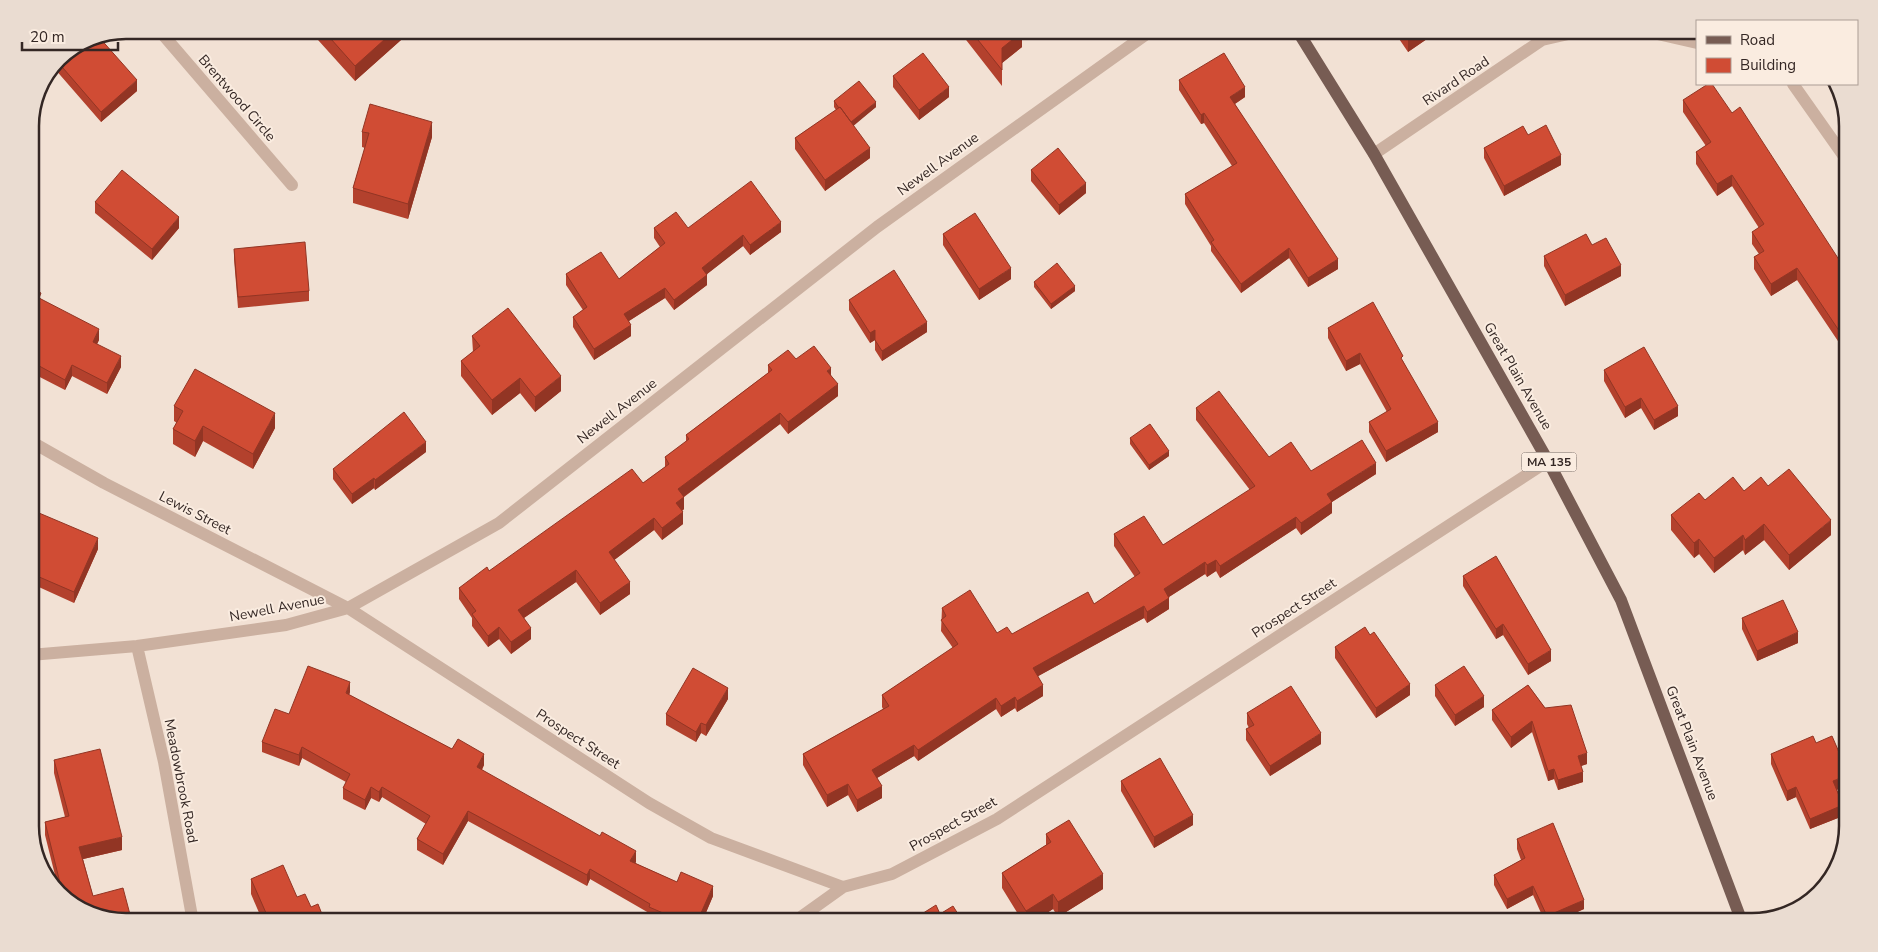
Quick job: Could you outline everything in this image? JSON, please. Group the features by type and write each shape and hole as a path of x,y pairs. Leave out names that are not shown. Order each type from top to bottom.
{"main road":[{"name":"Great Plain Avenue","path":"1302,39 1374,154 1548,461 1621,600 1739,913"}],"street":[{"name":"Brentwood Circle","path":"167,39 292,185"},
{"name":"Newell Avenue","path":"39,654 137,646 286,625 348,608 499,523 877,226 1139,39"},
{"name":"Rivard Road","path":"1374,154 1542,40 1546,39"},
{"path":"1679,39 1696,43"},
{"path":"1794,85 1839,149"},
{"name":"Lewis Street","path":"39,446 104,483 348,608"},
{"name":"Prospect Street","path":"348,608 649,803 711,838 843,887 892,874 997,819 1548,461"},
{"name":"Meadowbrook Road","path":"137,646 164,762 191,913"},
{"path":"807,913 843,887"}],"building":[{"path":"331,39 385,39 355,66"},
{"path":"977,39 1013,39 1002,48 1002,70"},
{"path":"103,42 137,80 101,112 62,67 82,50"},
{"path":"923,53 949,87 919,110 893,76"},
{"path":"1224,53 1245,87 1230,97 1338,259 1308,278 1289,248 1241,284 1211,242 1214,240 1185,194 1237,163 1204,113 1201,115 1179,80"},
{"path":"859,81 876,102 851,122 834,101"},
{"path":"1706,85 1713,85 1732,113 1740,107 1839,260 1839,331 1797,268 1771,284 1754,257 1764,251 1752,232 1764,224 1732,175 1717,184 1696,152 1711,142 1683,100"},
{"path":"370,104 432,122 408,204 353,188 369,133 362,132"},
{"path":"840,107 870,148 825,180 795,138"},
{"path":"1546,125 1561,155 1504,186 1484,148 1523,126 1528,135"},
{"path":"1058,148 1086,183 1059,205 1031,170"},
{"path":"122,170 179,217 152,249 95,202"},
{"path":"751,181 781,222 750,245 743,235 702,268 707,275 674,300 665,288 624,314 631,325 594,349 573,317 587,307 566,274 601,252 619,279 665,243 654,228 676,212 688,228"},
{"path":"975,213 1011,268 979,289 943,234"},
{"path":"1586,234 1592,245 1606,238 1621,265 1565,295 1544,256"},
{"path":"305,242 309,291 238,297 234,249"},
{"path":"1057,263 1075,286 1051,304 1034,282"},
{"path":"894,270 927,322 882,351 875,340 875,330 870,333 849,300"},
{"path":"39,298 99,329 93,342 121,356 107,383 72,365 65,380 39,366"},
{"path":"1373,302 1403,356 1401,358 1438,422 1386,451 1369,422 1391,409 1360,353 1346,361 1328,328"},
{"path":"508,308 561,376 535,397 520,378 492,400 461,361 480,346 472,336"},
{"path":"814,346 831,368 827,371 838,384 788,422 780,413 678,489 684,497 676,503 683,512 662,528 654,518 609,552 630,582 600,603 576,570 518,610 531,628 511,642 499,627 488,636 472,614 476,611 459,588 487,567 489,571 632,469 643,483 669,464 665,457 689,439 686,435 772,370 768,365 788,350 796,359"},
{"path":"1644,347 1678,406 1654,420 1641,398 1625,407 1604,370"},
{"path":"195,369 275,413 253,454 203,426 195,441 173,429 183,411 174,406"},
{"path":"1219,391 1269,457 1291,442 1311,471 1362,440 1376,463 1327,494 1332,502 1301,523 1296,517 1220,566 1216,560 1207,565 1205,562 1164,589 1169,598 1147,612 1144,606 1033,668 1043,685 1017,701 1015,697 1001,706 996,698 918,750 914,745 872,770 882,786 857,800 848,784 827,795 803,754 889,706 882,695 958,644 941,620 946,616 942,608 970,590 997,633 1007,627 1012,634 1088,592 1094,604 1140,573 1114,534 1144,516 1163,545 1255,486 1196,408"},
{"path":"404,412 426,442 375,480 374,478 352,494 333,469"},
{"path":"1150,424 1169,451 1149,465 1130,438"},
{"path":"1789,469 1831,520 1789,555 1764,524 1745,540 1743,535 1714,558 1699,539 1694,543 1671,515 1699,493 1705,500 1733,477 1744,491 1761,477 1768,486"},
{"path":"39,513 98,538 74,592 39,577"},
{"path":"1496,556 1551,650 1528,664 1503,624 1496,629 1463,576"},
{"path":"1783,600 1798,632 1757,651 1742,618"},
{"path":"1365,627 1370,635 1374,632 1410,684 1376,708 1335,647"},
{"path":"308,666 350,682 346,693 452,749 458,739 484,754 477,767 600,836 602,832 636,851 630,861 677,882 681,872 713,886 701,913 663,913 649,907 650,904 590,869 587,875 468,811 443,854 417,839 430,816 382,787 379,792 371,787 365,800 343,788 350,774 302,747 299,755 262,742 275,709 289,714"},
{"path":"1464,666 1484,696 1455,715 1435,685"},
{"path":"693,668 728,688 706,725 701,723 696,732 666,714"},
{"path":"1528,685 1545,708 1571,705 1587,753 1578,756 1583,772 1558,780 1554,769 1548,771 1532,721 1511,737 1492,710"},
{"path":"1291,686 1321,733 1270,766 1246,729 1254,725 1247,713"},
{"path":"1813,736 1816,743 1832,736 1839,752 1839,779 1833,781 1839,795 1839,807 1810,819 1796,787 1787,791 1771,754"},
{"path":"100,749 122,837 79,847 93,896 123,888 130,913 109,912 98,909 78,899 60,883 45,822 69,816 54,760"},
{"path":"1160,758 1193,815 1154,837 1121,781"},
{"path":"1069,820 1103,874 1058,902 1053,894 1026,911 1002,873 1051,842 1046,834"},
{"path":"1553,823 1584,900 1554,913 1546,913 1533,886 1507,899 1494,875 1525,858 1517,839"},
{"path":"283,865 297,897 305,894 311,907 318,904 322,913 266,913 251,879"},
{"path":"936,905 940,913 923,913"},
{"path":"953,906 957,913 942,913"}]}
